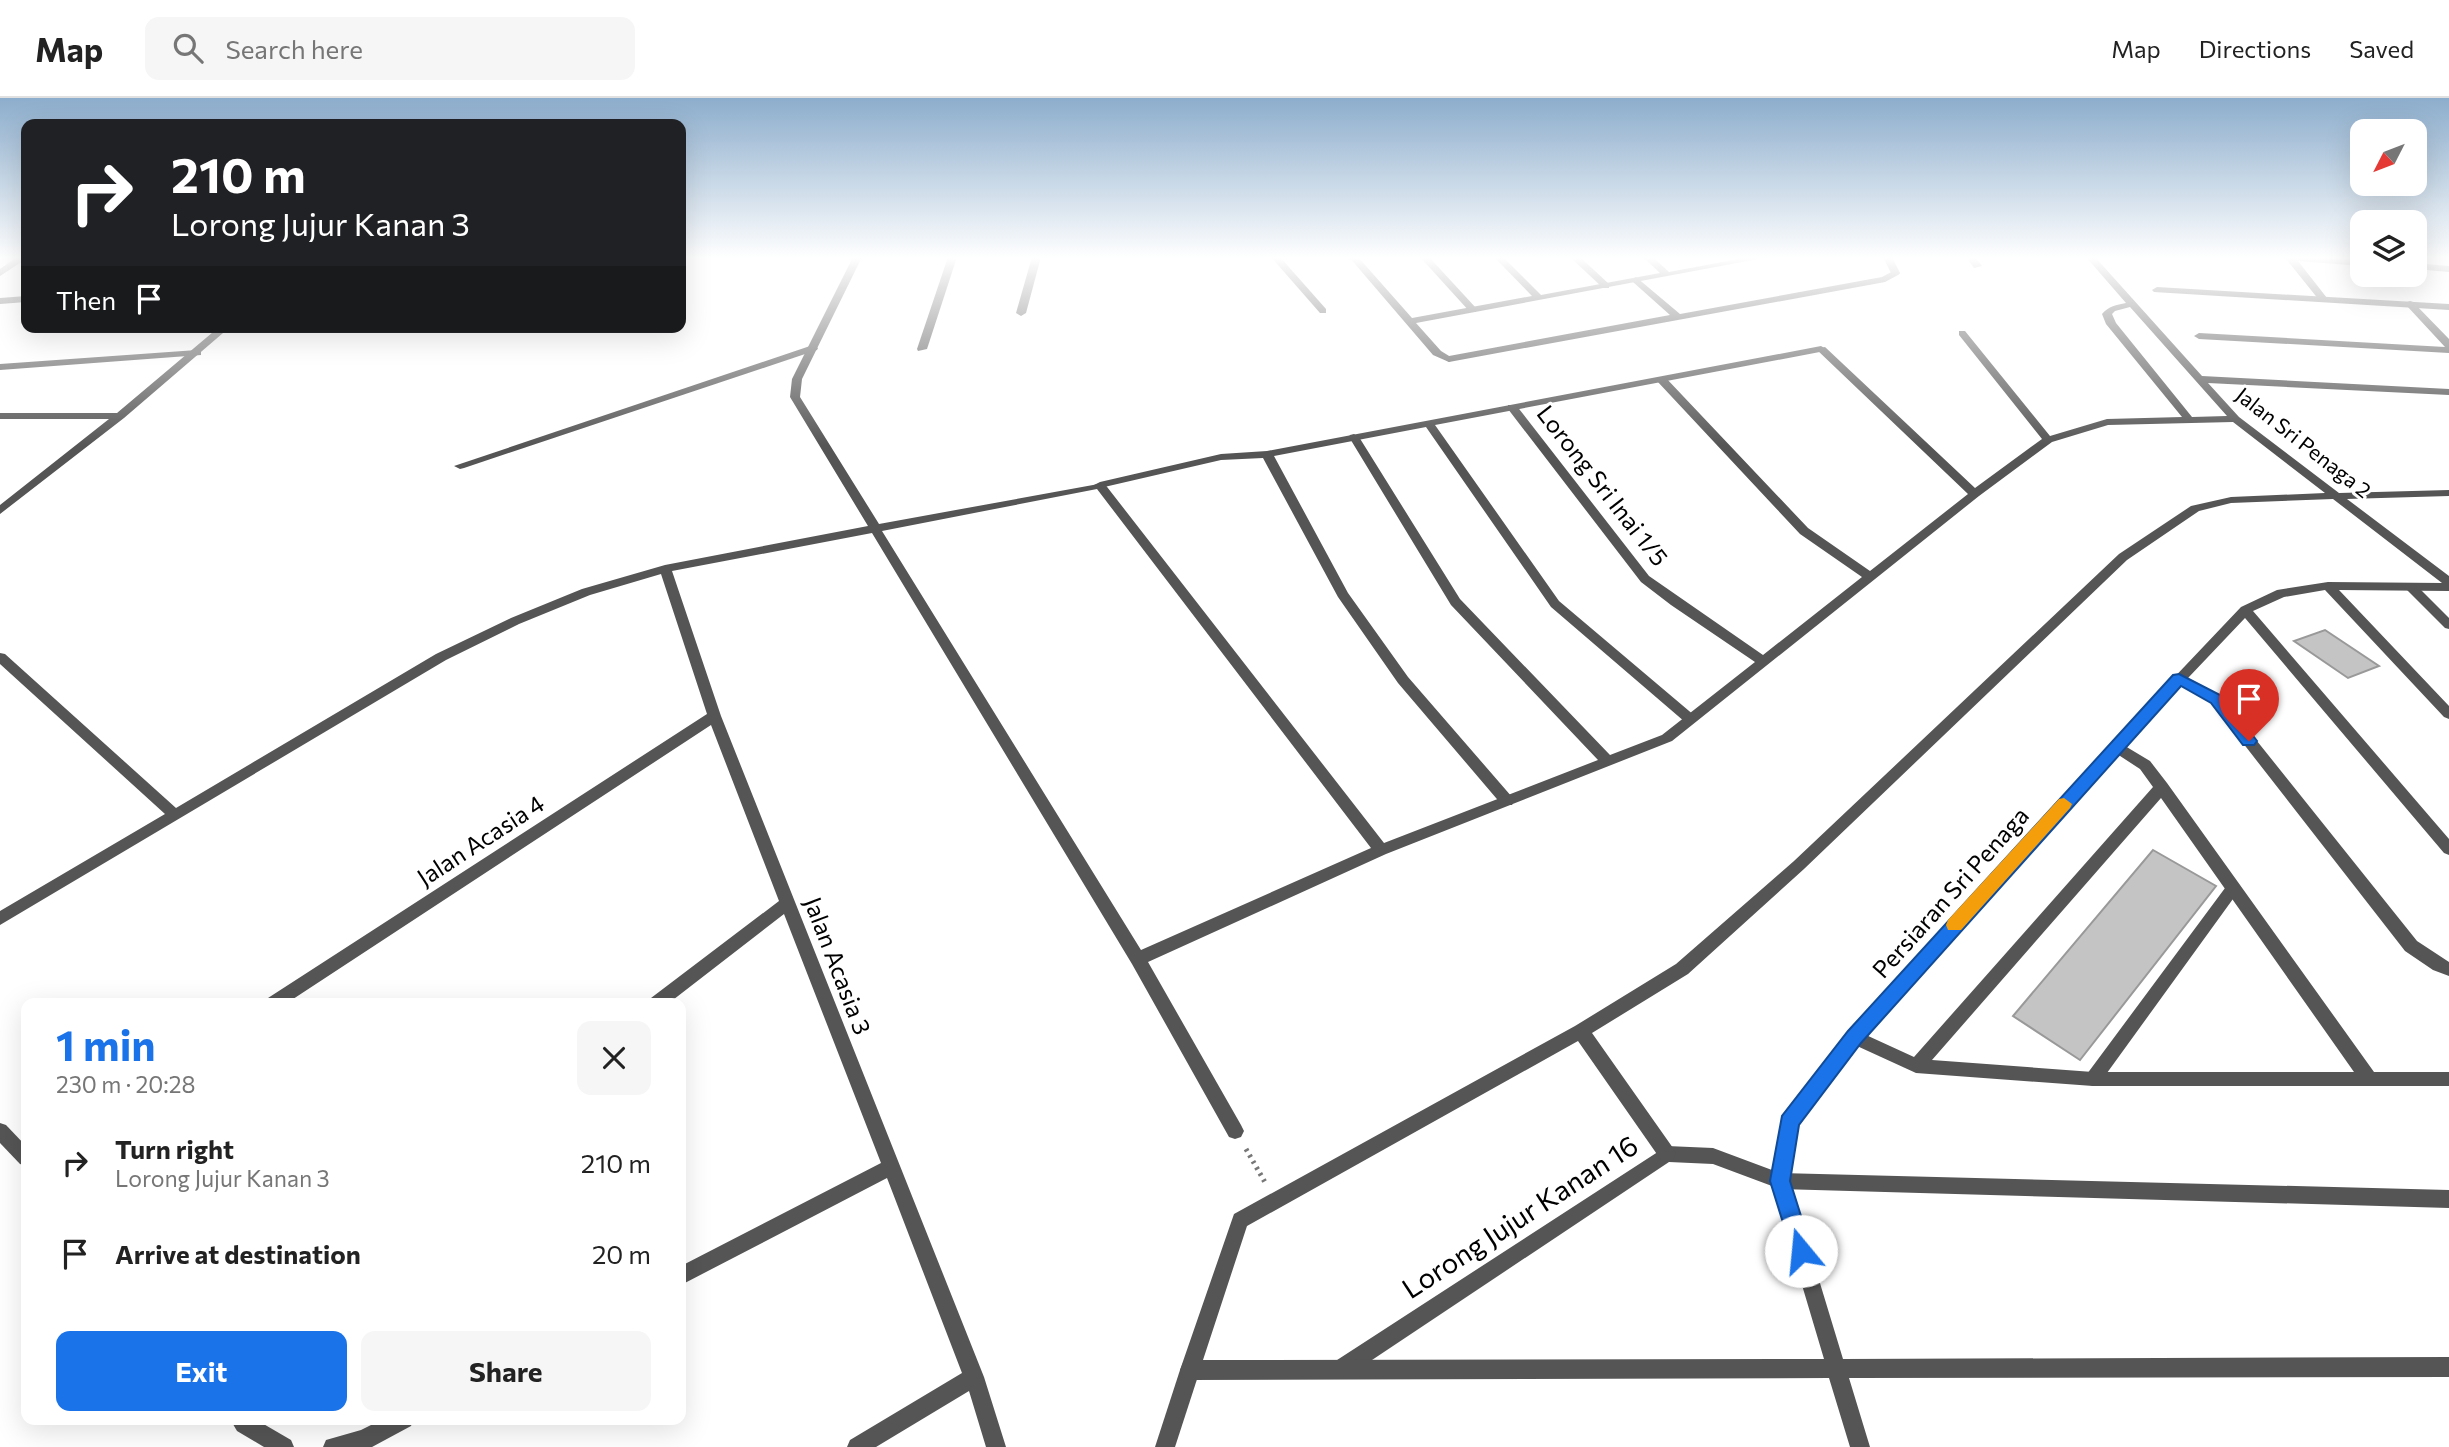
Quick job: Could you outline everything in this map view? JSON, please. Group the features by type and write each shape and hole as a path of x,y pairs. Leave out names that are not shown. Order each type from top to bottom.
{"street":[{"path":"827,320 797,379 795,397 1138,959 1235,1131"},
{"path":"922,349 932,320"},
{"path":"1410,321 1416,320"},
{"path":"1410,321 1437,353 1450,359 1668,320"},
{"path":"2109,320 2188,418"},
{"name":"Jalan Sri Penaga 2","path":"2146,320 2235,419 2338,495 2449,584"},
{"path":"2424,320 2449,347"},
{"path":"0,511 120,416 219,333"},
{"path":"1962,333 2048,440"},
{"path":"2199,336 2449,347"},
{"path":"460,466 813,348"},
{"path":"0,919 441,657 515,621 586,592 665,569 1100,485 1221,457 1268,454 1821,349 1975,494"},
{"path":"0,367 197,353"},
{"path":"1661,379 1804,531 1870,577"},
{"path":"2199,379 2449,392"},
{"name":"Lorong Sri Inai 1/5","path":"1513,407 1645,579 1763,661"},
{"path":"2,417 120,416"},
{"path":"1138,959 1381,850 1667,738 1975,494 2048,440 2108,422 2188,418 2235,419"},
{"path":"1428,423 1555,604 1690,719"},
{"path":"1354,437 1455,602 1608,762"},
{"path":"1268,454 1342,594 1403,680 1507,802"},
{"path":"1100,485 1381,850"},
{"path":"1166,1447 1240,1220 1581,1031 1682,969 1798,865 2123,557 2195,508 2231,500 2449,493"},
{"name":"Jalan Acasia 3","path":"665,569 714,716 974,1377 996,1447"},
{"name":"Persiaran Sri Penaga","path":"1860,1447 1780,1181 1789,1122 1854,1037 2116,747 2245,610 2281,593 2328,586 2411,587 2449,584"},
{"path":"2328,586 2449,714"},
{"path":"2411,587 2449,625"},
{"path":"2245,610 2449,849"},
{"path":"0,657 175,815"},
{"path":"2179,679 2216,699 2411,946 2449,969"},
{"name":"Jalan Acasia 4","path":"282,998 714,716"},
{"path":"2116,747 2145,765 2162,787 2368,1077"},
{"path":"1916,1066 2162,787"},
{"path":"2093,1079 2233,888"},
{"path":"664,998 789,902"},
{"path":"1581,1031 1667,1154"},
{"path":"1854,1037 1916,1066 2093,1079 2449,1079"},
{"path":"0,1131 21,1153"},
{"name":"Lorong Jujur Kanan 16","path":"1341,1369 1667,1154 1713,1156 1780,1181 2449,1199"},
{"path":"686,1273 891,1167"},
{"path":"1190,1370 2449,1367"},
{"path":"857,1447 974,1377"},
{"path":"249,1425 284,1447"},
{"path":"333,1447 364,1440 393,1425"}],"path":[{"path":"1235,1131 1275,1199"}],"building":[{"path":"2325,630 2379,666 2348,678 2294,641"},
{"path":"2153,850 2216,886 2080,1060 2013,1016"}],"slow traffic":[{"path":"1955,925 2064,804"}],"route":[{"path":"1801,1251 1780,1181 1789,1122 1854,1037 2179,679 2216,699 2249,741"}]}
